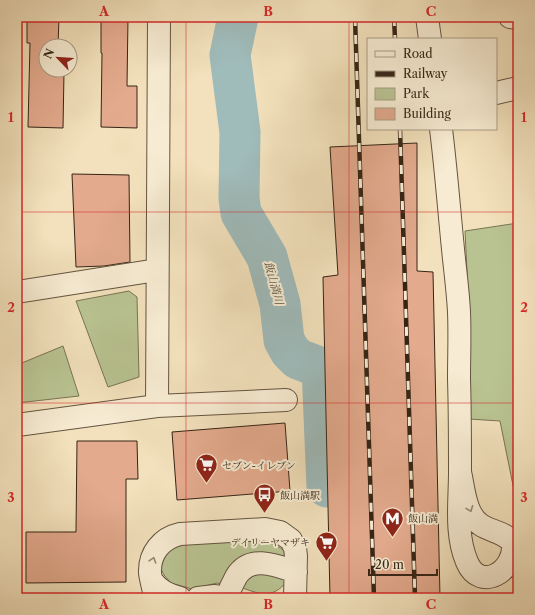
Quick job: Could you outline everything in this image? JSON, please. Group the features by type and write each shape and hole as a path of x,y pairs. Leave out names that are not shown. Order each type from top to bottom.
{"street":[{"path":"157,406 159,17"},
{"path":"428,17 430,38"},
{"path":"510,17 518,18"},
{"path":"497,93 518,88"},
{"path":"441,130 459,312 460,472"},
{"path":"17,292 157,270"},
{"path":"17,425 157,406 286,400"},
{"path":"180,598 164,593 157,588 154,590 150,574 151,563 160,544 170,537 180,534 265,530 280,532 290,540 295,548 295,598"},
{"path":"198,598 215,596 226,598 236,577 252,564 262,562 277,565 296,572"}],"green space":[{"path":"518,223 518,510 500,421 469,419 469,311 465,231"},
{"path":"129,291 137,297 139,377 108,387 76,301"},
{"path":"63,346 79,396 17,403 17,365"},
{"path":"258,541 276,545 289,557 226,585 217,583 192,589 171,583 161,569 163,556 176,546 184,543"},
{"path":"264,566 287,581 276,591 264,594 237,586"}],"building":[{"path":"27,17 59,17 58,38 38,38 38,78 64,78 63,128 28,127 30,43 27,43"},
{"path":"101,17 128,17 127,86 137,86 137,128 101,127"},
{"path":"417,143 417,271 433,272 440,598 330,598 323,277 338,275 330,147"},
{"path":"72,174 129,175 130,262 104,266 76,267"},
{"path":"285,423 290,491 177,500 172,432"},
{"path":"77,441 137,441 138,479 126,479 126,582 26,583 26,532 76,532"}],"waterway":[{"name":"飯山満川","path":"238,17 230,55 240,132 239,198 241,213 267,257 280,304 284,340 290,351 298,359 322,368 327,487"}],"railway":[{"path":"355,17 374,598"},
{"path":"394,17 395,38"},
{"path":"400,130 415,598"}],"place":[{"name":"セブン-イレブン","path":"206,484"},
{"name":"飯山満駅","path":"265,514"},
{"name":"飯山満","path":"393,538"},
{"name":"デイリーヤマザキ","path":"326,562"}]}
